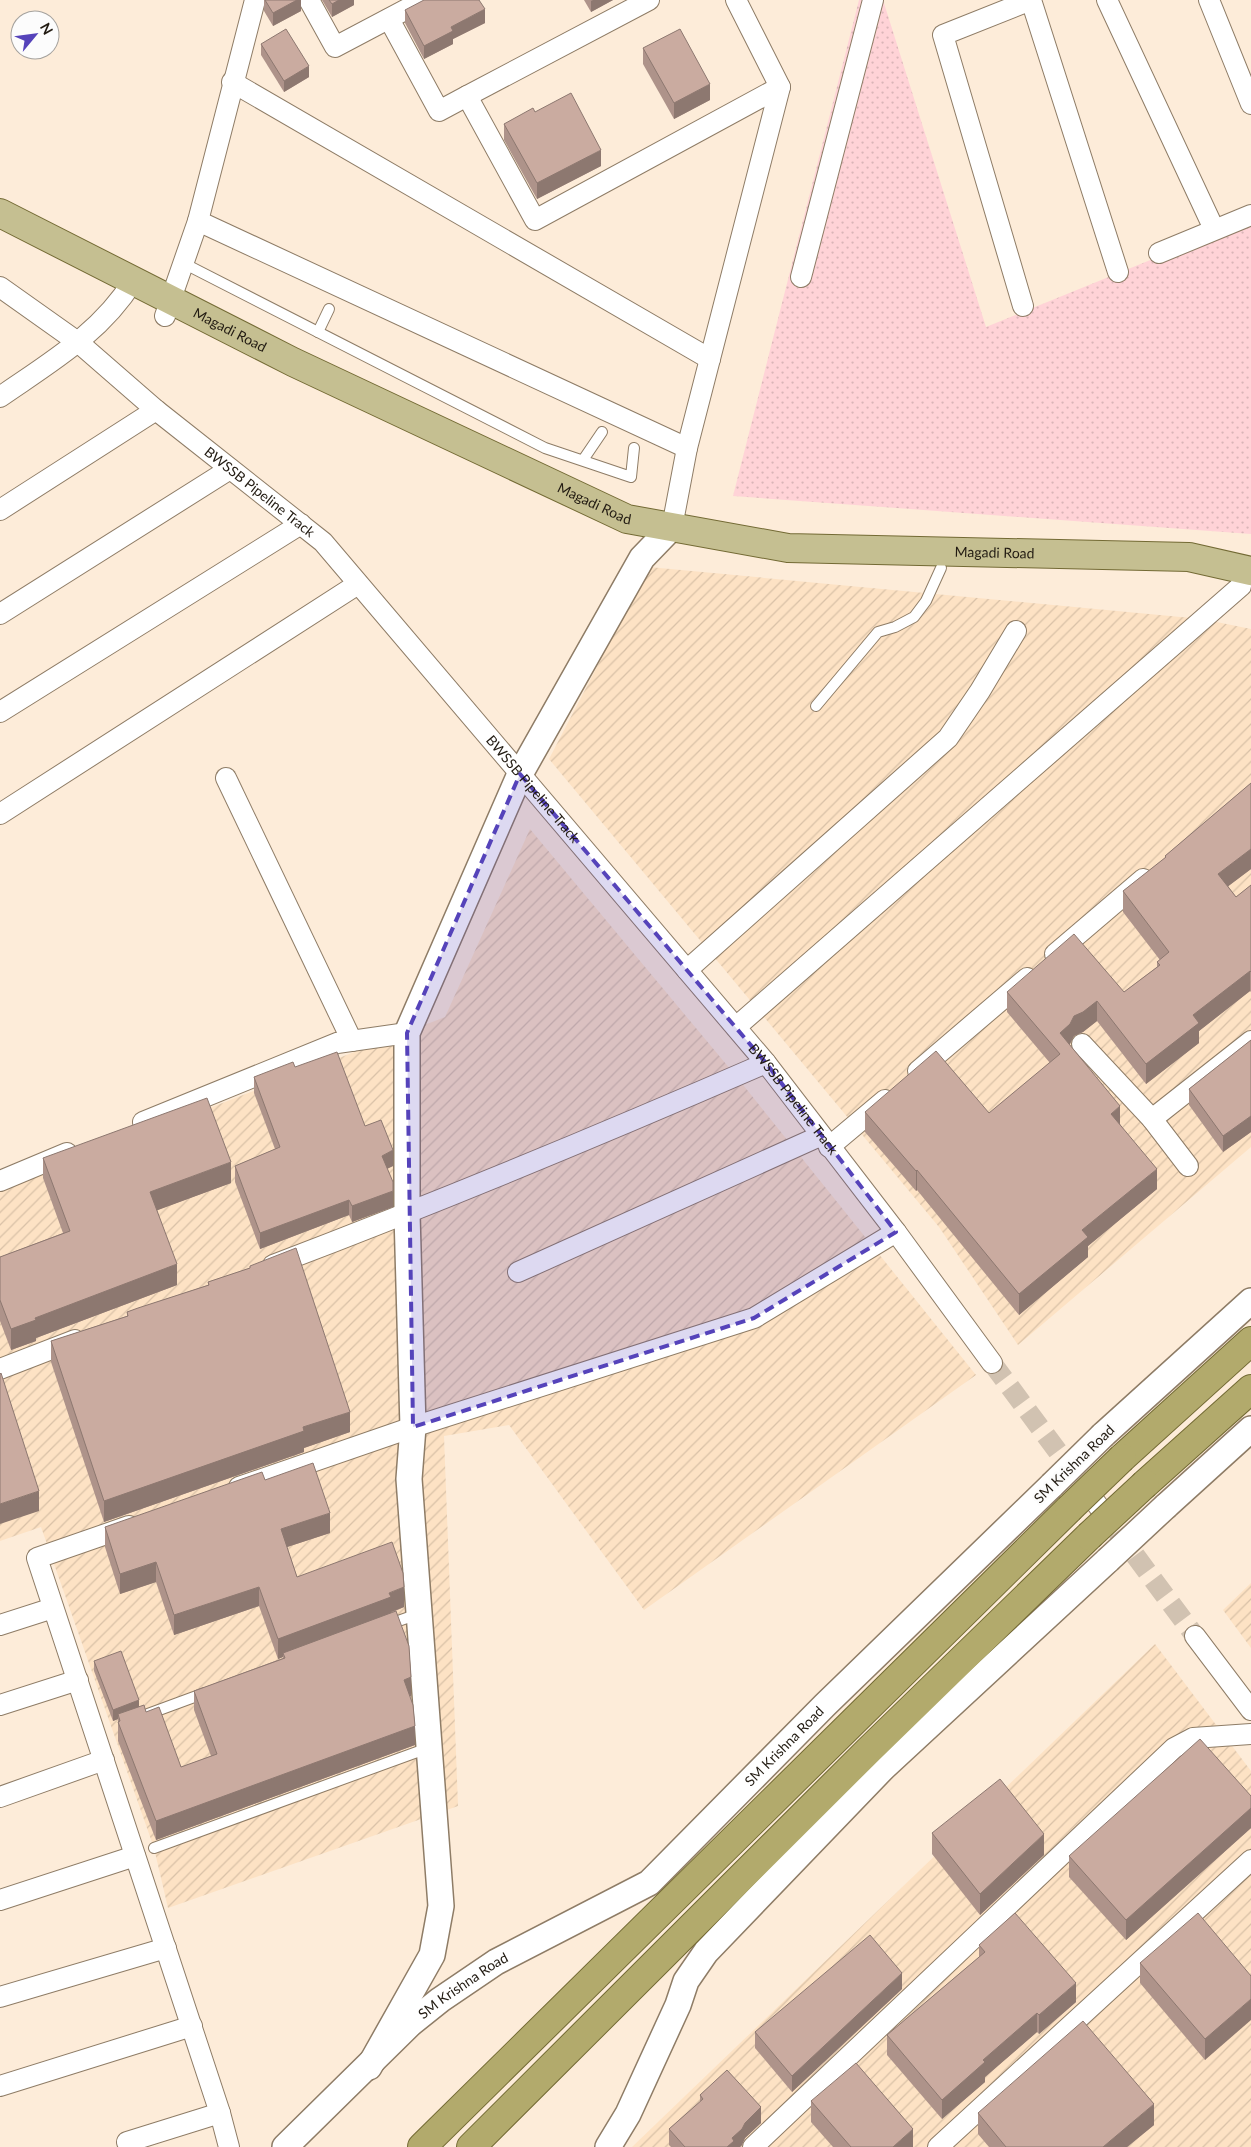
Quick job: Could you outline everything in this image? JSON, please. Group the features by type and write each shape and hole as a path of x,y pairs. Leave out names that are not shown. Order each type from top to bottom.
{"highway":[{"name":"SM Krishna Road","path":"422,2147 1078,1500 1251,1341"},
{"path":"471,2147 869,1750 1145,1484 1251,1389"}],"main road":[{"name":"Magadi Road","path":"0,213 128,289"},
{"name":"Magadi Road","path":"0,233 293,362 665,534 780,565 1182,574 1248,582"},
{"name":"Magadi Road","path":"665,534 788,548 1189,557 1248,582"}],"street":[{"path":"168,308 185,264 198,221 232,82 255,0"},
{"path":"309,0 335,47 424,0"},
{"path":"388,19 439,111 649,0"},
{"path":"369,2067 432,1955 441,1906 409,1479 413,1427 407,1214 407,1033 520,774 642,558 665,534 780,87 736,0"},
{"path":"801,277 874,0"},
{"path":"1023,306 943,35 1031,0 1118,272"},
{"path":"1107,0 1214,229"},
{"path":"1209,0 1251,104"},
{"path":"232,82 710,359"},
{"path":"467,96 534,220 780,87"},
{"path":"1159,252 1251,215"},
{"path":"198,221 687,448"},
{"name":"BWSSB Pipeline Track","path":"1,289 79,343 156,410 323,542 766,1063 896,1232 992,1363"},
{"path":"0,397 79,343 128,289"},
{"path":"0,510 156,410"},
{"path":"0,614 230,469"},
{"path":"0,712 301,524"},
{"path":"736,1027 1248,582"},
{"path":"0,814 358,584"},
{"path":"686,970 948,738 980,691 1016,631"},
{"path":"226,778 352,1040"},
{"path":"518,1272 825,1141 1160,864"},
{"path":"127,1128 337,1043 407,1033"},
{"path":"1152,1119 1251,1041"},
{"path":"1082,1044 1152,1119 1188,1166"},
{"path":"259,1270 407,1214 570,1148 766,1063"},
{"path":"0,1180 82,1147"},
{"path":"225,1492 413,1427 754,1318 896,1232"},
{"name":"SM Krishna Road","path":"289,2146 410,2024 472,1977 522,1948 649,1883 825,1705 1103,1435 1251,1301"},
{"path":"0,1369 93,1334"},
{"path":"608,2147 628,2114 678,2006 686,1982 699,1961 883,1768 1251,1429"},
{"path":"1078,1500 1099,1528"},
{"path":"150,1518 37,1558 192,2026 229,2147"},
{"path":"0,1625 53,1608"},
{"path":"1195,1636 1251,1710"},
{"path":"0,1705 78,1680"},
{"path":"753,2147 1174,1748 1193,1738 1251,1734"},
{"path":"0,1797 104,1760"},
{"path":"0,1900 136,1856"},
{"path":"938,2147 1251,1860"},
{"path":"0,1997 166,1948"},
{"path":"0,2086 192,2026"},
{"path":"127,2142 220,2113"}],"lane":[{"path":"185,264 545,448 630,477 634,448"},
{"path":"318,332 329,309"},
{"path":"583,460 602,432"},
{"path":"816,706 878,632 895,627 914,616 926,601 941,568"},
{"path":"373,1631 419,1614"},
{"path":"135,1719 218,1688"},
{"path":"154,1848 429,1748"}],"highlighted area":[{"path":"520,774 766,1063 896,1232 754,1318 413,1427 407,1033"}],"shaded area":[{"path":"859,0 883,0 986,327 1251,219 1251,534 733,496"},
{"path":"649,567 1202,619 1251,629 1251,1147 1018,1345 939,1227 549,759"},
{"path":"530,829 736,1076 976,1375 644,1610 509,1425 444,1436 458,1806 168,1908 154,1848 41,1527 0,1541 0,1189 445,1017"},
{"path":"1251,1583 1251,1648 1223,1610"},
{"path":"1155,1644 1251,1771 1251,2147 632,2147"}],"building":[{"path":"265,0 297,0 273,13"},
{"path":"329,0 339,0 332,4"},
{"path":"424,0 479,0 485,9 451,27 453,31 424,46 405,10"},
{"path":"286,29 309,66 284,81 261,44"},
{"path":"680,29 710,84 674,103 643,48"},
{"path":"571,93 601,150 537,183 504,124 533,108 535,112"},
{"path":"1251,783 1251,849 1218,874 1236,897 1251,885 1251,972 1193,1015 1199,1023 1146,1064 1097,1001 1083,1012 1074,1016 1070,1024 1060,1033 1120,1106 1111,1114 1157,1169 1082,1230 1088,1237 1019,1294 917,1170 865,1112 936,1051 989,1113 1060,1054 1007,992 1074,934 1124,992 1160,965 1157,962 1169,952 1123,891 1166,857"},
{"path":"1251,1040 1251,1116 1223,1136 1189,1089"},
{"path":"337,1052 365,1126 381,1120 393,1150 382,1156 393,1182 393,1191 352,1206 349,1200 260,1233 235,1166 280,1147 254,1077 293,1062 295,1067"},
{"path":"207,1098 231,1162 150,1192 177,1264 11,1329 0,1300 0,1257 70,1231 43,1158"},
{"path":"296,1248 350,1412 303,1427 304,1431 104,1501 51,1341 128,1316 127,1312 209,1285 208,1282 250,1268 250,1266"},
{"path":"0,1374 39,1491 0,1504"},
{"path":"313,1463 330,1513 281,1529 297,1577 392,1542 403,1573 404,1587 389,1593 391,1597 278,1639 259,1587 174,1615 156,1562 120,1574 105,1527 262,1472 265,1480"},
{"path":"396,1611 409,1646 411,1677 404,1680 413,1705 415,1726 156,1821 118,1722 120,1721 118,1714 144,1705 146,1712 159,1707 181,1767 217,1754 194,1691 285,1658 283,1653"},
{"path":"121,1651 139,1700 113,1710 94,1661"},
{"path":"1200,1739 1251,1796 1251,1808 1126,1920 1069,1856"},
{"path":"1000,1779 1044,1834 980,1894 932,1833"},
{"path":"1015,1913 1076,1983 1039,2015 1037,2013 983,2060 985,2062 942,2100 887,2035 985,1952 979,1945"},
{"path":"1198,1913 1251,1976 1251,1999 1205,2039 1140,1963"},
{"path":"870,1935 902,1973 792,2076 755,2032"},
{"path":"1083,2021 1154,2104 1103,2147 1006,2147 978,2113"},
{"path":"856,2063 913,2129 893,2147 851,2147 811,2101"},
{"path":"727,2070 761,2107 732,2138 734,2141 727,2147 685,2147 669,2129 703,2099 700,2095"}],"tunnel":[{"path":"992,1363 1195,1636"}]}
